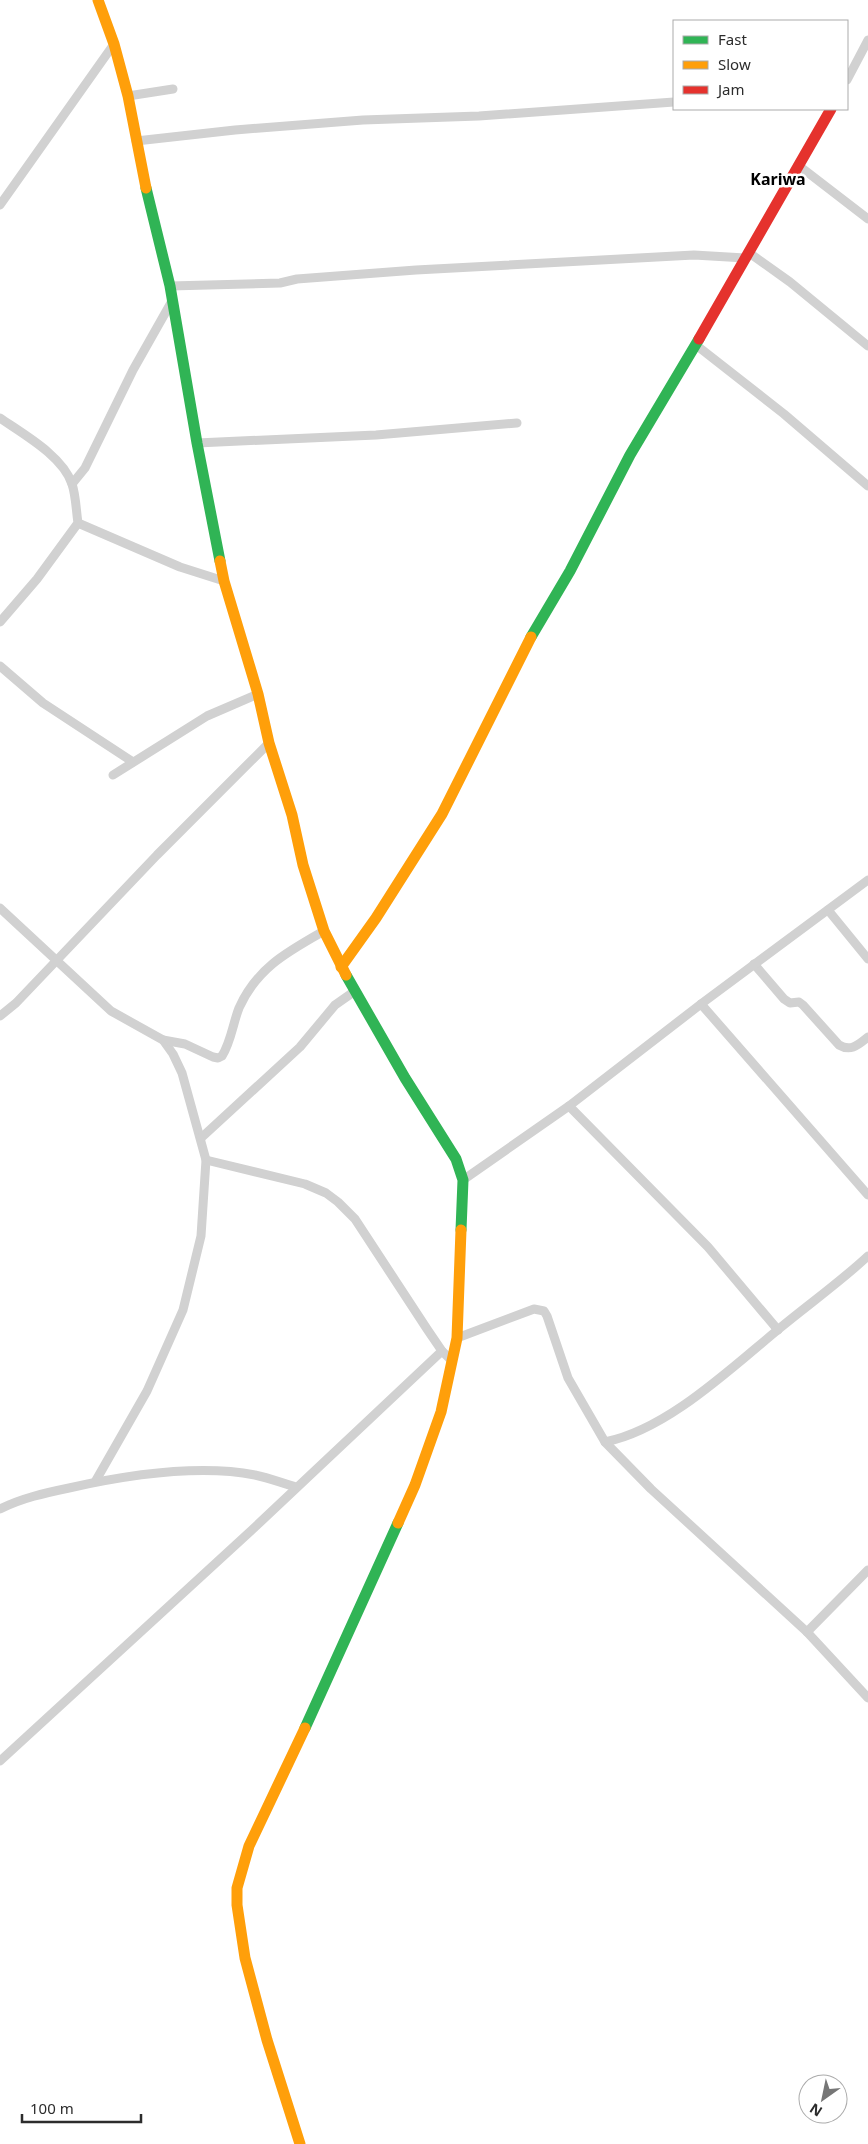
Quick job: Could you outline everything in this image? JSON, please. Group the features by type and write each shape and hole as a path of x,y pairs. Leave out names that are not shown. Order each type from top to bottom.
{"street":[{"path":"98,0 114,44 128,96 136,141 170,286 197,443 224,580 258,694 269,743 292,815 303,865 324,931 341,968 405,1078 450,1147 463,1180 457,1338 441,1412 415,1485 352,1628 249,1846 237,1888 237,1905 245,1958 267,2040 300,2144"},
{"path":"848,78 868,40"},
{"path":"0,205 114,44"},
{"path":"128,96 173,89"},
{"path":"136,141 236,130 363,120 479,116 673,102"},
{"path":"341,968 376,918 442,814 528,642 570,571 661,401 696,345 829,110"},
{"path":"798,165 868,219"},
{"path":"170,286 280,283 297,279 416,270 694,255 746,255 790,282 868,346"},
{"path":"72,484 86,468 134,370 172,301"},
{"path":"696,345 784,414 868,486"},
{"path":"0,418 34,442 58,462 66,472 72,484 78,523 37,579 0,622"},
{"path":"197,443 376,435 517,423"},
{"path":"78,523 180,567 224,580"},
{"path":"0,666 43,703 134,762"},
{"path":"114,775 207,716 258,694"},
{"path":"0,1016 16,1003 157,855 269,743"},
{"path":"463,1180 569,1106 701,1004 868,880"},
{"path":"0,908 57,960 88,992 111,1011 163,1040 185,1044 218,1058 222,1056 239,1009 254,983 275,960 324,931"},
{"path":"828,910 868,959"},
{"path":"754,964 784,999 790,1003 799,1002 804,1005 839,1045 845,1049 851,1049 868,1037"},
{"path":"201,1138 300,1047 335,1005 355,991"},
{"path":"701,1004 868,1195"},
{"path":"95,1482 148,1391 184,1310 201,1236 206,1160 182,1074 173,1054 163,1040"},
{"path":"569,1106 708,1247 778,1330"},
{"path":"206,1160 305,1184 326,1193 338,1202 355,1219 442,1351 451,1360"},
{"path":"605,1442 622,1438 641,1430 666,1416 721,1378 868,1256"},
{"path":"457,1338 534,1309 544,1311 548,1316 568,1378 605,1442 651,1489 807,1632 868,1698"},
{"path":"0,1761 254,1528 442,1351"},
{"path":"0,1509 21,1499 95,1482 150,1474 195,1471 255,1475 296,1487"},
{"path":"807,1632 868,1570"}],"traffic: fast":[{"path":"146,188 170,286 197,443 220,561"},
{"path":"531,637 570,571 630,455 699,339"},
{"path":"346,975 405,1078 456,1159 463,1180 461,1230"},
{"path":"305,1728 398,1523"}],"traffic: slow":[{"path":"98,0 114,44 128,96 146,188"},
{"path":"220,561 224,581 258,694 269,743 292,815 303,865 324,931 346,975"},
{"path":"341,967 376,918 442,814 531,637"},
{"path":"398,1523 415,1485 441,1412 457,1338 461,1230"},
{"path":"300,2144 267,2040 245,1958 237,1905 237,1888 249,1846 305,1728"}],"traffic: jam":[{"path":"699,339 830,110"}],"district":[{"name":"Kariwa","path":"778,179"}]}
